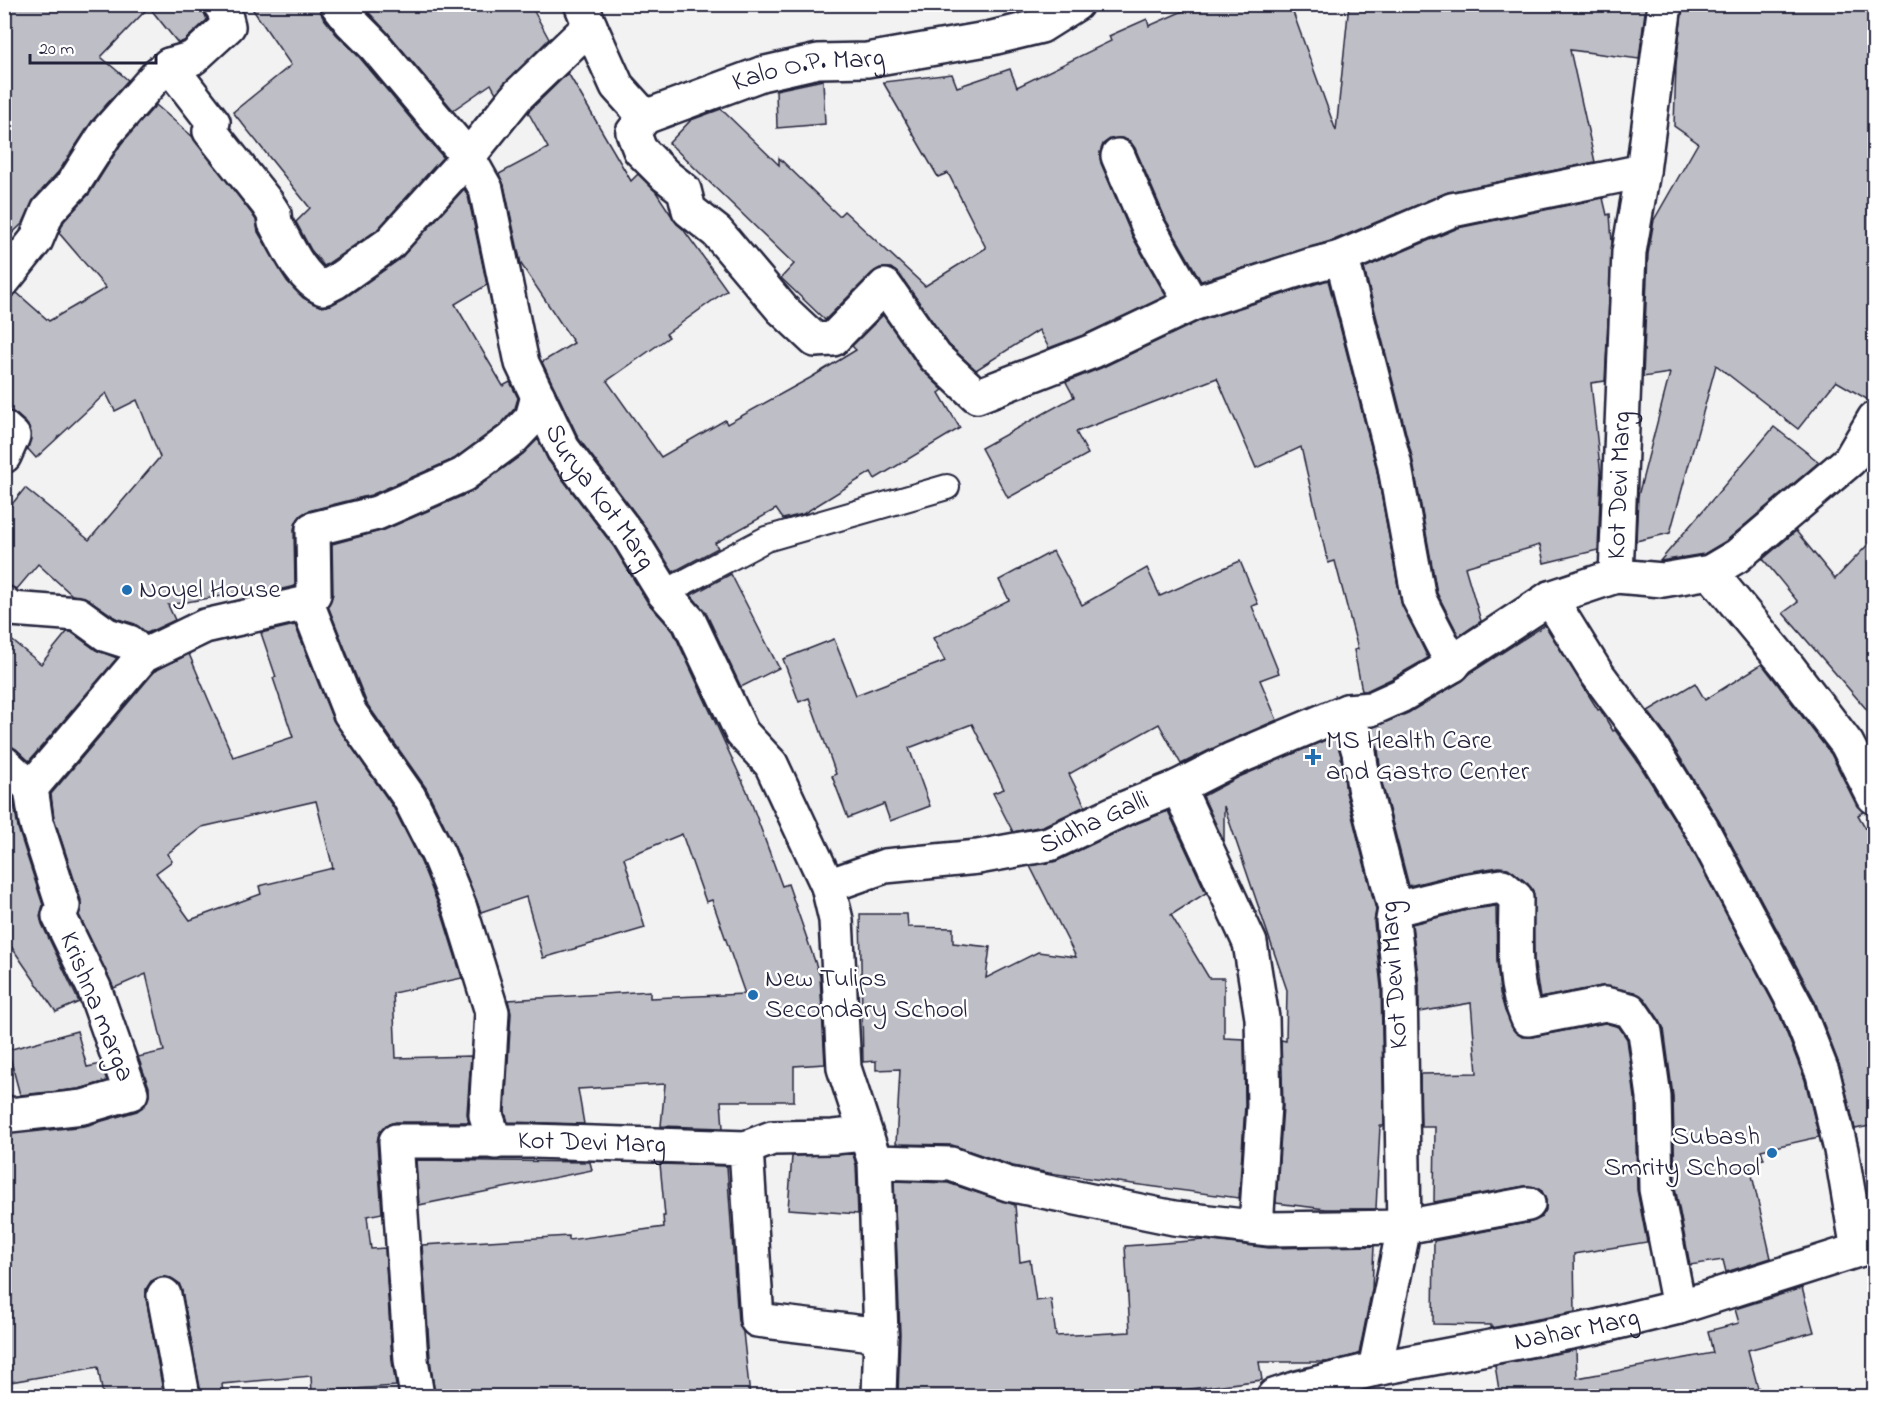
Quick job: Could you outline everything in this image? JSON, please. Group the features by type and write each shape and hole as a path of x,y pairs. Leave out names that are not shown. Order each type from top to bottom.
{"street":[{"path":"4,280 36,240 48,211 74,183 106,133 168,65 193,58 228,26 220,4"},
{"name":"Surya Kot Marg","path":"337,4 468,157 486,189 522,363 564,449 629,536 664,593 689,621 742,733 771,764 828,886 836,920 844,1068 870,1148 881,1335 879,1396"},
{"name":"Kalo O.P. Marg","path":"645,117 760,74 818,61 867,60 992,38 1041,26 1076,4"},
{"name":"Kot Devi Marg","path":"1375,1369 1404,1227 1400,986 1393,920 1395,909 1364,787 1359,752 1347,711 1371,709 1400,696 1453,665 1459,658 1550,598 1616,576 1629,252 1643,171 1665,4"},
{"path":"168,65 213,122 210,131 267,203 274,214 275,223 300,267 317,286 323,288 389,244 468,157 585,15 617,86 645,117 633,132 640,150 684,190 689,210 717,232 782,309 815,340 833,339 885,286 935,357 976,396 1093,351 1192,304 1340,258 1452,210 1643,171"},
{"path":"1118,156 1149,228 1192,304"},
{"path":"1340,258 1394,462 1419,599 1453,665"},
{"path":"4,763 31,788 143,656 206,626 307,603 314,594 313,529 377,513 463,475 512,439 532,418 538,396"},
{"path":"1616,576 1663,580 1710,572 1737,556 1850,460 1873,426"},
{"path":"4,428 13,436 4,456"},
{"path":"1710,572 1786,664 1847,744 1875,797"},
{"path":"1550,598 1595,671 1652,748 1703,831 1797,1008 1823,1074 1866,1248"},
{"path":"4,603 11,609 78,614 108,635 129,642 143,656"},
{"path":"307,603 350,713 409,796 438,854 460,908 492,1012 486,1115 495,1142"},
{"name":"Sidha Galli","path":"828,886 885,866 978,856 1049,844 1123,809 1178,787 1231,760 1347,711"},
{"path":"1178,787 1250,943 1262,1018 1264,1105 1256,1227"},
{"name":"Krishna marga","path":"4,1112 9,1115 83,1107 131,1093 94,988 58,916 63,906 36,822 31,788"},
{"path":"1395,909 1463,892 1502,886 1516,897 1516,965 1520,1002 1528,1019 1605,1004 1630,1010 1645,1032 1654,1097 1656,1189 1679,1308"},
{"path":"881,1335 757,1320 746,1148 772,1138 833,1137 870,1148 951,1164 1008,1184 1174,1218 1269,1229 1404,1227 1528,1204"},
{"name":"Kot Devi Marg","path":"417,1396 411,1360 396,1141 533,1141 746,1148"},
{"name":"Nahar Marg","path":"1274,1396 1375,1369 1597,1327 1679,1308 1866,1248"},
{"path":"164,1295 183,1396"}],"lane":[{"path":"664,593 766,539 947,487"}],"building":[{"path":"4,4 201,4 207,20 184,41 178,43 149,7 101,57 128,80 92,121 59,171 34,199 23,223 4,241"},
{"path":"249,4 319,4 322,16 336,34 360,58 443,157 377,230 324,266 311,250 296,222 310,208 233,112 291,65"},
{"path":"361,4 530,4 549,39 496,93 491,84 453,110"},
{"path":"1199,4 1290,4 1336,131 1349,4 1646,4 1639,59 1570,50 1595,162 1448,192 1334,240 1201,281 1166,220 1135,148 1130,141 1121,138 1110,139 1103,144 1100,153 1101,163 1132,236 1166,296 1086,334 1049,348 1039,330 976,370 949,345 900,275 891,268 880,268 872,273 825,320 781,278 794,264 669,143 691,120 721,109 779,165 779,158 839,216 844,211 925,286 986,248 948,173 938,177 883,82 952,74 957,87 1010,69 1017,87 1111,41 1109,36 1147,19 1149,26"},
{"path":"1683,4 1875,4 1875,400 1870,401 1836,381 1798,429 1716,365 1670,533 1636,541 1638,496 1670,373 1643,377 1648,254 1654,220 1698,143 1674,126 1676,64"},
{"path":"568,73 631,181 638,174 656,192 727,290 666,334 669,337 607,381 661,457 725,420 727,424 856,350 852,346 883,315 920,368 943,390 939,393 960,428 875,479 871,472 803,514 783,519 776,509 715,543 718,548 673,572 644,525 579,439 542,362 574,343 521,264 504,185 499,174 548,148 528,112"},
{"path":"823,80 825,124 777,128 776,90"},
{"path":"156,105 193,137 252,214 256,220 258,232 287,281 303,298 322,307 346,297 400,259 464,189 468,196 487,285 455,304 503,386 510,382 518,398 515,408 500,425 454,459 371,495 308,511 301,515 294,529 295,586 248,597 246,592 168,605 175,620 147,633 135,624 116,618 88,599 72,595 38,564 17,589 4,585 4,514 25,488 89,540 160,457 137,400 115,411 106,393 36,458 28,449 31,433 26,423 16,414 4,410 4,298 17,293 49,321 106,288 59,233 64,221 90,193 121,144"},
{"path":"1603,198 1607,215 1610,214 1612,242 1605,381 1591,383 1601,476 1598,550 1544,563 1540,545 1465,567 1481,621 1459,636 1437,593 1412,457 1364,268 1458,228"},
{"path":"1328,280 1376,466 1401,602 1428,658 1366,691 1362,691 1354,650 1358,649 1335,561 1328,563 1301,447 1256,468 1217,378 1076,432 1088,454 1008,498 981,448 1074,397 1066,382 1101,368 1199,321"},
{"path":"1774,427 1819,462 1726,541 1704,554 1660,561"},
{"path":"538,439 548,460 614,547 648,603 673,631 747,791 782,886 788,884 820,976 825,1064 794,1066 794,1101 721,1101 723,1128 661,1126 665,1084 578,1089 584,1124 508,1122 505,1112 511,1013 508,1000 650,991 650,998 745,994 712,900 706,902 682,834 624,858 645,928 543,958 526,897 481,912 455,847 426,788 367,704 328,606 333,594 332,544 384,530 471,492 523,454"},
{"path":"1796,531 1835,579 1875,537 1875,719 1783,613 1798,602 1763,559"},
{"path":"1053,551 1082,605 1147,568 1160,596 1240,561 1258,604 1252,606 1279,673 1260,680 1277,720 1181,764 1159,724 1069,774 1085,806 1043,826 1013,832 993,793 1004,789 972,724 909,748 930,806 890,821 884,804 848,818 832,776 836,774 809,698 799,702 783,659 834,639 856,695 945,661 933,638 1009,600 999,580"},
{"path":"731,574 779,668 741,687 706,613 691,595"},
{"path":"295,625 333,720 393,807 421,862 442,914 462,978 393,993 396,1058 471,1056 467,1114 469,1122 396,1122 386,1125 379,1133 377,1142 382,1213 367,1216 371,1249 385,1248 392,1361 396,1386 312,1392 311,1376 222,1384 223,1393 201,1395 182,1291 179,1283 171,1278 161,1277 151,1281 146,1289 146,1298 164,1396 103,1396 98,1367 4,1383 4,1135 85,1126 137,1111 145,1105 149,1096 149,1087 138,1057 164,1051 146,974 114,988 79,915 81,900 54,818 51,794 155,671 189,654 233,757 293,737 261,633","holes":["316,801 333,868 259,886 261,894 190,920 156,873 172,861 167,854 202,827"]},
{"path":"1545,625 1598,710 1600,709 1613,731 1615,730 1636,759 1687,840 1780,1016 1805,1080 1819,1137 1761,1150 1764,1159 1749,1162 1771,1258 1726,1272 1723,1260 1690,1265 1675,1187 1673,1096 1664,1029 1645,999 1634,992 1602,986 1540,998 1534,959 1533,891 1508,868 1499,867 1460,873 1409,886 1382,783 1378,749 1371,728 1408,713 1462,681 1472,672"},
{"path":"67,632 71,632 96,650 117,658 29,761 16,749 4,745 4,634 41,664"},
{"path":"1762,664 1831,754 1857,806 1863,812 1858,815 1875,844 1875,1125 1855,1129 1840,1067 1814,999 1719,821 1668,738 1648,711 1695,683 1705,700"},
{"path":"1335,736 1341,756 1346,792 1376,910 1374,922 1381,987 1384,1126 1380,1126 1376,1209 1326,1209 1276,1203 1283,1106 1281,1040 1286,1041 1287,990 1224,806 1224,842 1203,796 1239,777"},
{"path":"4,789 13,797 18,828 43,905 40,916 42,924 79,1002 56,1012 4,936"},
{"path":"1168,811 1206,893 1171,915 1209,978 1224,978 1224,1038 1244,1039 1245,1105 1239,1198 1049,1173 1013,1166 952,1145 896,1144 900,1069 876,1070 876,1061 863,1062 860,914 907,914 908,927 953,928 953,943 990,947 986,978 1038,952 1076,957 1030,866 1057,861 1130,826"},
{"path":"1496,906 1500,993 1515,1032 1522,1037 1532,1037 1605,1023 1619,1027 1627,1039 1635,1098 1637,1190 1647,1242 1574,1254 1575,1312 1491,1328 1491,1325 1433,1324 1434,1241 1531,1222 1541,1218 1546,1210 1546,1200 1542,1191 1535,1187 1525,1186 1434,1202 1435,1127 1421,1127 1420,1074 1477,1073 1471,1003 1419,1012 1419,984 1412,924 1467,910"},
{"path":"77,1031 87,1067 101,1064 107,1081 79,1089 20,1095 8,1050"},
{"path":"853,1154 856,1165 858,1214 788,1209 792,1156"},
{"path":"416,1160 590,1162 592,1170 419,1205"},
{"path":"660,1164 727,1166 738,1321 743,1332 750,1396 435,1396 422,1245 569,1236 569,1240 664,1227"},
{"path":"894,1181 948,1183 1015,1205 1020,1262 1030,1260 1036,1301 1051,1299 1056,1336 1130,1332 1125,1246 1204,1240 1269,1248 1374,1246 1372,1289 1359,1354 1327,1362 1259,1362 1262,1380 1158,1393 1159,1396 1000,1396 999,1391 898,1396 900,1334"},
{"path":"1802,1288 1814,1332 1748,1350 1760,1396 1500,1396 1495,1365 1576,1350 1577,1378 1713,1353 1708,1331 1739,1323 1735,1309"},
{"path":"1367,1390 1367,1396 1346,1396 1346,1395"}],"place":[{"name":"Noyel House","path":"127,590"},
{"name":"MS Health Care and Gastro Center","path":"1313,757"},
{"name":"New Tulips Secondary School","path":"753,995"},
{"name":"Subash Smrity School","path":"1772,1153"}]}
